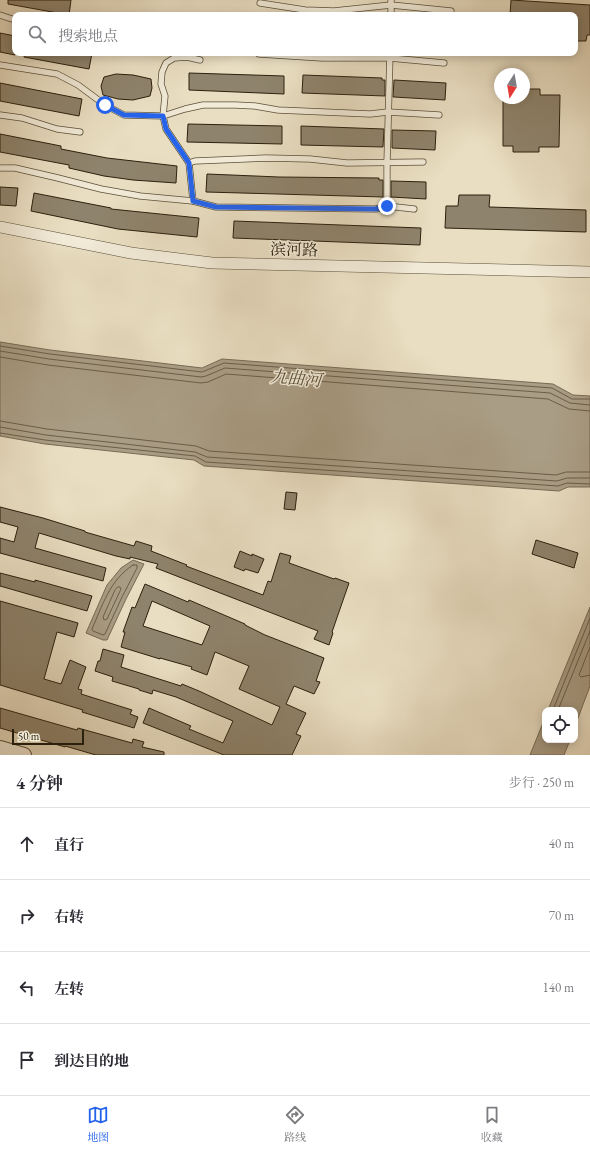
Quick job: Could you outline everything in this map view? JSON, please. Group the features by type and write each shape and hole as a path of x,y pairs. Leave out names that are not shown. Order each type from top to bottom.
{"street":[{"name":"滨河路","path":"0,227 131,253 212,263 590,272"},
{"path":"0,748 24,755"}],"lane":[{"path":"260,4 305,10 334,11 391,2 450,12"},
{"path":"0,15 12,19"},
{"path":"290,56 322,58 390,56 444,63"},
{"path":"387,206 390,56"},
{"path":"193,201 189,163 166,129 163,116 165,96 161,84 162,72 166,63 174,58 187,57 200,60"},
{"path":"0,65 57,74 78,85 105,105 124,115 163,116 203,105 236,104 278,110 370,114 388,112 439,115"},
{"path":"0,115 22,118 57,129 80,132"},
{"path":"189,163 195,161 266,158 310,159 347,163 423,162"},
{"path":"0,168 15,168 140,196 193,201 216,207 376,209 387,206 414,209"}],"water":[{"name":"九曲河","path":"0,342 50,350 202,368 222,359 553,384 573,395 590,396 590,487 568,487 559,491 204,466 194,460 45,444 0,436"},
{"path":"133,560 144,564 107,640 103,640 86,633 107,585 121,568"},
{"path":"590,607 590,686 578,718 578,707 549,707"},
{"path":"542,725 542,743 569,743 564,755 530,755"}],"building":[{"path":"8,0 71,0 69,12 52,12 8,4"},
{"path":"511,0 590,5 590,35 587,35 586,41 578,41 578,12 510,12"},
{"path":"0,33 12,35 12,54 0,52"},
{"path":"24,56 91,56 89,69"},
{"path":"189,73 284,76 284,94 189,90"},
{"path":"116,74 133,75 151,79 152,88 150,96 133,100 118,99 103,95 101,86 104,77"},
{"path":"303,75 382,78 382,80 385,80 385,96 302,93"},
{"path":"394,80 446,83 445,100 393,97"},
{"path":"0,83 82,99 79,116 0,101"},
{"path":"530,89 540,89 540,95 560,95 559,147 539,147 539,152 513,152 513,146 503,146 503,104 530,104"},
{"path":"188,124 282,126 282,144 187,142"},
{"path":"301,126 384,129 383,147 301,145"},
{"path":"392,130 436,131 435,150 392,148"},
{"path":"0,134 61,146 61,149 107,158 177,166 176,183 104,176 69,168 69,165 0,152"},
{"path":"207,174 279,177 379,178 379,180 383,180 383,197 206,192"},
{"path":"391,181 426,182 426,199 391,197"},
{"path":"0,187 18,188 16,206 0,205"},
{"path":"34,193 111,209 199,218 197,237 118,229 31,211"},
{"path":"459,195 490,195 489,207 586,210 586,232 445,228 446,206 458,206"},
{"path":"234,221 421,228 420,245 233,238"},
{"path":"286,492 297,493 295,510 284,509"},
{"path":"0,507 43,518 134,546 136,541 152,546 151,551 263,595 268,581 271,582 280,553 291,556 289,563 349,583 329,645 314,639 318,631 156,568 158,564 130,557 130,559 116,556 39,533 35,548 106,568 103,581 0,553 0,538 14,542 18,527 0,522"},
{"path":"536,540 578,553 574,568 532,554"},
{"path":"240,551 264,559 258,573 245,569 244,571 234,567"},
{"path":"0,573 35,582 35,580 92,596 87,611 0,586"},
{"path":"145,584 188,602 189,600 245,624 265,635 324,658 316,681 320,682 314,694 294,686 286,704 306,713 296,734 301,736 292,755 224,755 143,723 149,708 191,726 189,729 223,743 233,721 176,697 153,690 152,694 112,681 113,677 95,671 98,661 100,661 103,649 124,655 121,667 181,686 182,684 272,725 280,707 239,689 249,666 215,652 207,675 191,669 192,667 121,647 125,632 123,632 132,607 135,608","holes":["152,601 210,626 202,645 143,626"]},
{"path":"0,601 78,623 74,637 57,632 44,679 61,684 70,660 86,667 78,689 82,690 81,694 132,710 130,714 138,717 134,728 82,712 83,710 0,685"},
{"path":"0,708 77,730 78,728 132,743 133,739 144,742 142,747 164,752 164,755 96,755 65,747 0,728"}],"route":[{"path":"105,105 124,115 163,116 166,129 173,142 189,163 193,201 216,207 376,209 387,206"}]}
